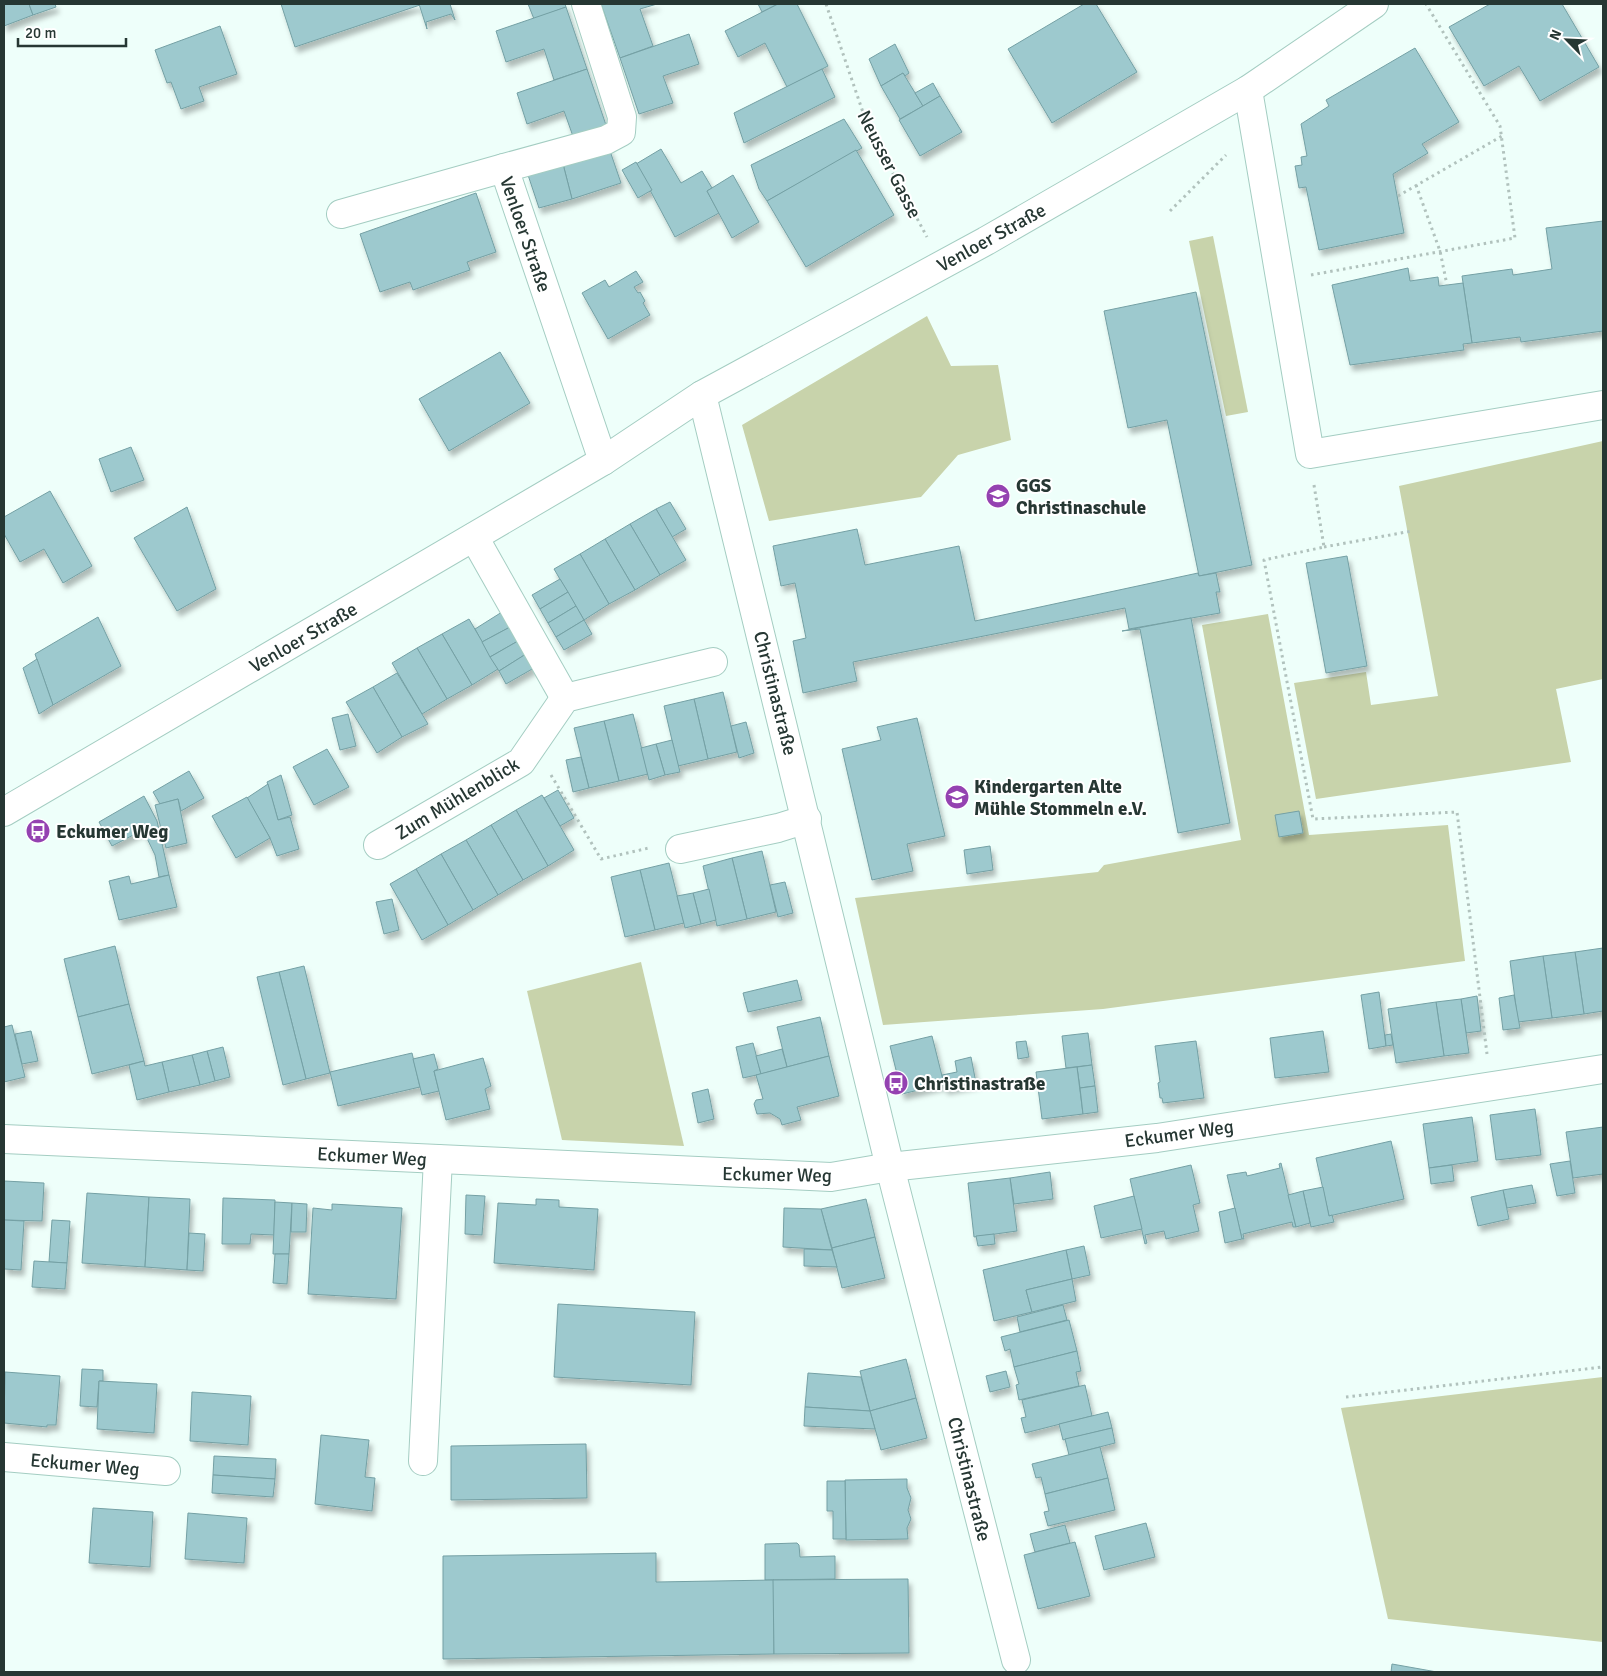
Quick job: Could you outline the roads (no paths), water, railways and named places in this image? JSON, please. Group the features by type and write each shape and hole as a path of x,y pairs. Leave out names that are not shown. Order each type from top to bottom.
{"street":[{"path":"504,168 606,140 621,132 622,117 586,4"},
{"name":"Venloer Straße","path":"4,812 603,461 702,395 942,264 1248,90 1374,4"},
{"path":"1248,90 1310,454 1603,405"},
{"name":"Venloer Straße","path":"341,214 504,168 603,461"},
{"name":"Christinastraße","path":"702,395 807,819 890,1167 1016,1660"},
{"path":"474,538 565,698 713,662"},
{"name":"Zum Mühlenblick","path":"378,845 521,762 565,698"},
{"path":"680,849 807,819"},
{"name":"Eckumer Weg","path":"4,1139 831,1177 890,1167 1157,1138 1603,1070"},
{"path":"423,1461 438,1159"},
{"name":"Eckumer Weg","path":"4,1457 166,1471"}],"place":[{"name":"GGS Christinaschule","path":"998,496"},
{"name":"Kindergarten Alte Mühle Stommeln e.V.","path":"957,797"},
{"name":"Eckumer Weg","path":"38,831"},
{"name":"Christinastraße","path":"896,1083"}]}
